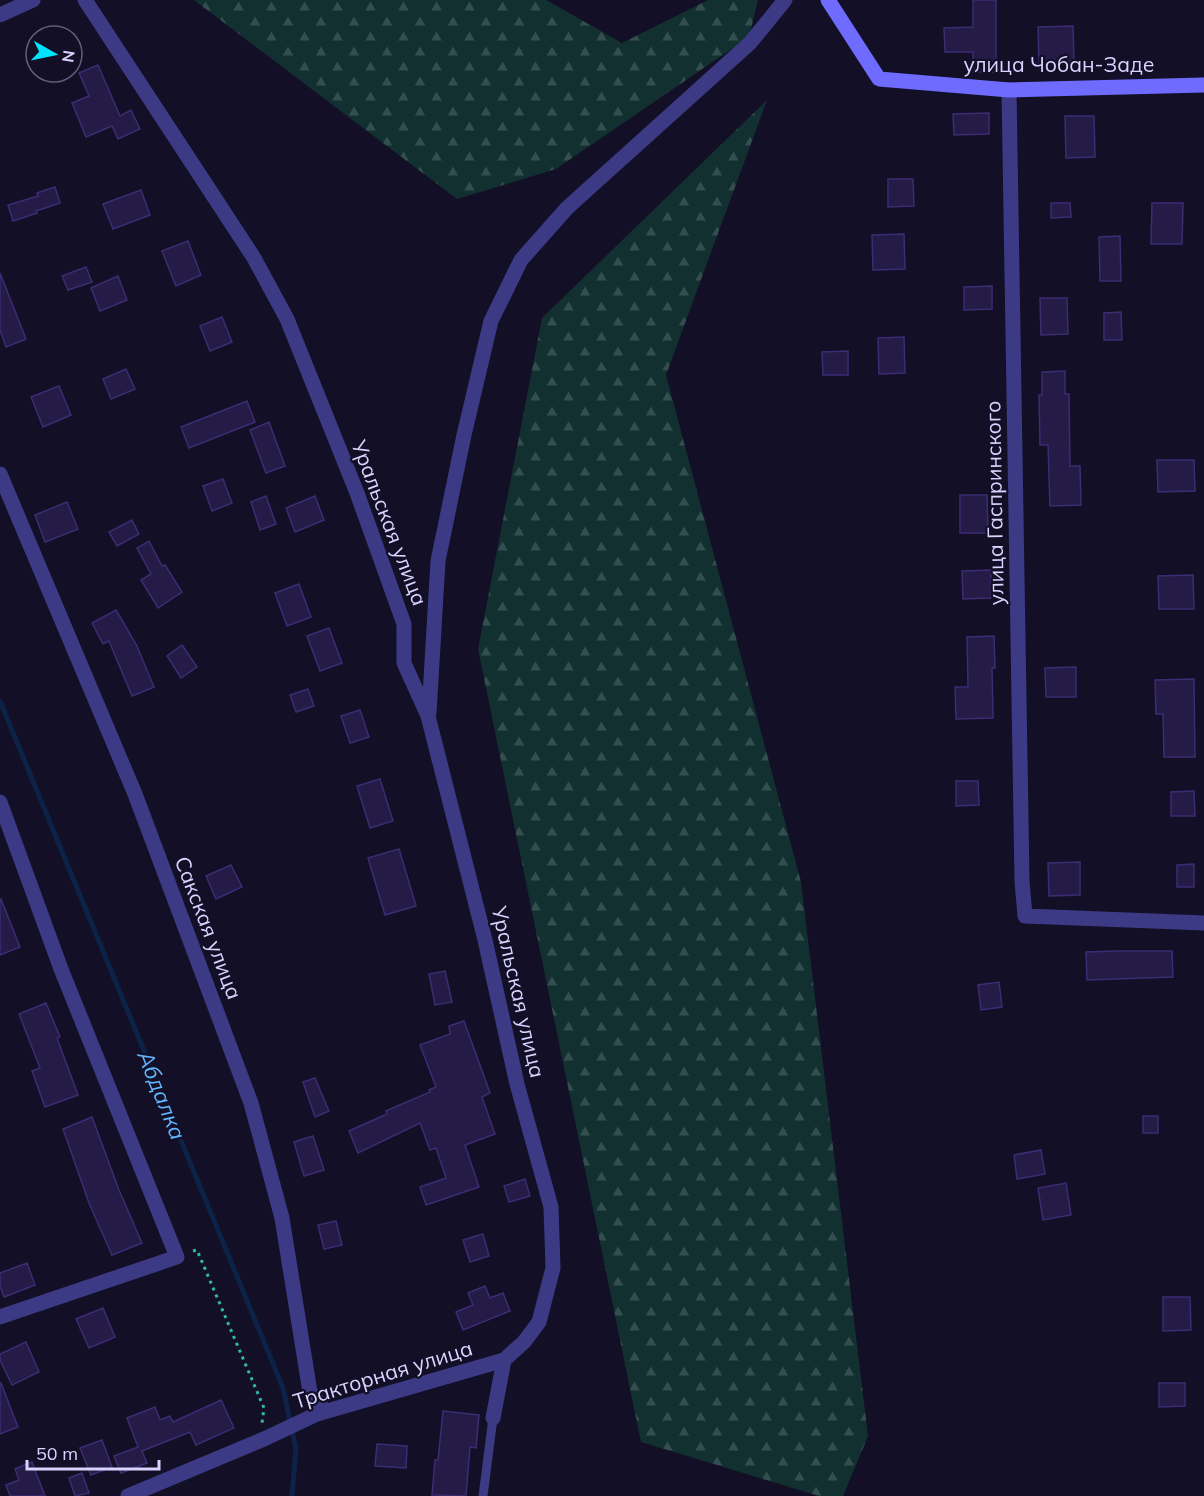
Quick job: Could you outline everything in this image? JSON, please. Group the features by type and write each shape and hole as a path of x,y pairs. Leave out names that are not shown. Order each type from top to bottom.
{"main road":[{"name":"улица Чобан-Заде","path":"828,0 879,79 1009,90 1204,85"}],"street":[{"path":"0,15 33,0"},
{"name":"Уральская улица","path":"85,0 254,258 287,319 357,493 404,624 404,663 428,716 485,939 517,1084 551,1207 553,1268 539,1322"},
{"path":"428,716 438,561 491,321 521,260 567,208 750,43 785,0"},
{"name":"улица Гаспринского","path":"1009,90 1022,882 1025,916 1204,923"},
{"name":"Сакская улица","path":"0,474 135,794 251,1103 282,1218 310,1392 321,1413"},
{"path":"0,802 61,969 177,1257 0,1317"},
{"name":"Тракторная улица","path":"128,1496 321,1413 504,1360 524,1342 539,1322"},
{"path":"493,1418 504,1360"}],"lane":[{"path":"483,1496 493,1418"}],"path":[{"path":"177,1257 197,1250 264,1408 262,1439"}],"green space":[{"path":"194,0 546,0 622,43 708,0 758,0 749,37 556,169 457,199"},
{"path":"767,100 666,375 801,882 868,1436 843,1496 819,1496 641,1442 478,649 542,318"}],"building":[{"path":"973,0 996,0 996,72 973,72 973,52 945,52 944,28 973,27"},
{"path":"1073,26 1074,61 1039,62 1038,27"},
{"path":"98,65 120,116 131,110 140,129 118,139 112,126 86,137 72,103 89,96 84,84 84,71"},
{"path":"989,113 989,134 954,135 953,114"},
{"path":"1065,116 1094,116 1095,157 1066,158"},
{"path":"888,179 913,179 914,206 888,207"},
{"path":"55,187 60,203 13,221 8,205 38,196 37,193"},
{"path":"141,190 150,215 113,229 103,204"},
{"path":"1051,203 1070,203 1071,217 1051,218"},
{"path":"1152,203 1183,203 1182,244 1151,244"},
{"path":"904,234 905,269 873,270 872,235"},
{"path":"1120,236 1121,281 1100,281 1099,237"},
{"path":"188,241 201,275 176,286 162,251"},
{"path":"86,267 92,282 68,290 62,276"},
{"path":"0,273 26,339 6,347 0,330"},
{"path":"118,276 127,300 100,311 91,288"},
{"path":"992,286 992,309 964,310 964,287"},
{"path":"1040,298 1067,298 1068,334 1041,335"},
{"path":"1121,312 1122,340 1104,340 1104,313"},
{"path":"222,317 232,342 210,351 200,326"},
{"path":"904,337 905,373 879,374 878,338"},
{"path":"848,351 848,375 823,375 822,352"},
{"path":"126,369 135,389 111,399 103,379"},
{"path":"1065,371 1065,394 1069,394 1070,466 1080,466 1081,505 1050,506 1048,445 1040,445 1039,395 1042,395 1042,372"},
{"path":"59,386 71,415 43,427 31,397"},
{"path":"247,401 255,422 189,448 181,427"},
{"path":"269,422 285,466 266,473 250,430"},
{"path":"1157,460 1194,460 1195,491 1158,492"},
{"path":"223,479 232,503 212,511 203,486"},
{"path":"960,495 987,495 988,533 960,533"},
{"path":"266,496 276,524 260,530 251,502"},
{"path":"315,496 324,520 295,532 286,508"},
{"path":"67,502 78,529 45,542 35,515"},
{"path":"132,520 139,534 117,546 109,532"},
{"path":"149,541 162,566 165,565 182,592 158,608 141,580 151,574 137,548"},
{"path":"991,570 991,598 963,599 962,571"},
{"path":"1193,575 1194,609 1159,609 1158,576"},
{"path":"299,584 311,617 287,626 275,593"},
{"path":"116,610 137,646 154,687 132,696 109,641 103,644 92,623"},
{"path":"329,628 342,663 320,671 307,636"},
{"path":"994,636 993,718 956,719 955,687 968,687 967,637"},
{"path":"182,645 197,667 181,678 167,656"},
{"path":"1076,667 1076,697 1046,697 1045,668"},
{"path":"1194,679 1195,757 1164,757 1163,714 1156,714 1155,680"},
{"path":"308,689 314,706 296,712 290,695"},
{"path":"360,710 369,737 350,743 341,716"},
{"path":"380,779 393,821 370,828 357,786"},
{"path":"956,781 978,781 979,805 956,806"},
{"path":"1194,791 1195,816 1171,816 1171,792"},
{"path":"399,849 416,906 385,915 368,858"},
{"path":"1080,862 1080,895 1049,896 1048,863"},
{"path":"1194,864 1194,887 1177,887 1177,865"},
{"path":"231,865 242,887 216,899 206,876"},
{"path":"0,900 20,947 0,955"},
{"path":"1172,951 1173,977 1087,980 1086,952"},
{"path":"445,971 452,1002 435,1005 429,974"},
{"path":"999,982 1002,1007 981,1010 978,985"},
{"path":"46,1003 60,1037 57,1038 78,1095 45,1107 32,1071 40,1068 19,1014"},
{"path":"464,1021 490,1093 482,1097 495,1134 465,1145 479,1187 426,1205 420,1187 446,1178 436,1148 430,1150 420,1123 358,1153 349,1131 387,1114 386,1111 430,1092 429,1090 436,1087 420,1045 450,1034 449,1026"},
{"path":"315,1078 329,1111 315,1117 303,1082"},
{"path":"1143,1116 1158,1116 1158,1133 1143,1133"},
{"path":"92,1117 119,1190 142,1243 112,1255 89,1203 63,1129"},
{"path":"313,1136 324,1170 304,1176 294,1142"},
{"path":"1041,1150 1045,1174 1017,1179 1014,1155"},
{"path":"525,1179 530,1196 509,1202 504,1186"},
{"path":"1066,1183 1071,1215 1043,1220 1038,1188"},
{"path":"336,1221 342,1245 324,1249 318,1225"},
{"path":"483,1234 489,1256 470,1262 463,1240"},
{"path":"27,1263 35,1285 4,1297 0,1286 0,1273"},
{"path":"485,1286 490,1298 503,1293 510,1311 463,1330 456,1312 473,1305 468,1293"},
{"path":"1163,1297 1190,1297 1191,1330 1163,1331"},
{"path":"103,1308 115,1337 89,1348 76,1319"},
{"path":"26,1342 39,1372 12,1385 0,1360 0,1354"},
{"path":"1159,1383 1185,1383 1185,1406 1159,1407"},
{"path":"0,1384 18,1427 0,1434"},
{"path":"221,1400 234,1428 196,1445 190,1432 142,1451 147,1463 121,1473 114,1456 138,1447 127,1418 155,1407 160,1420 170,1416 173,1422"},
{"path":"443,1411 479,1415 476,1448 470,1447 466,1496 432,1495"},
{"path":"102,1440 112,1467 91,1475 80,1448"},
{"path":"377,1444 407,1446 406,1468 375,1466"},
{"path":"32,1462 45,1496 10,1496 6,1485 19,1480 15,1469"},
{"path":"82,1473 89,1493 75,1496 69,1478"}],"waterway":[{"name":"Абдалка","path":"0,701 283,1388 296,1449 292,1496"}]}
